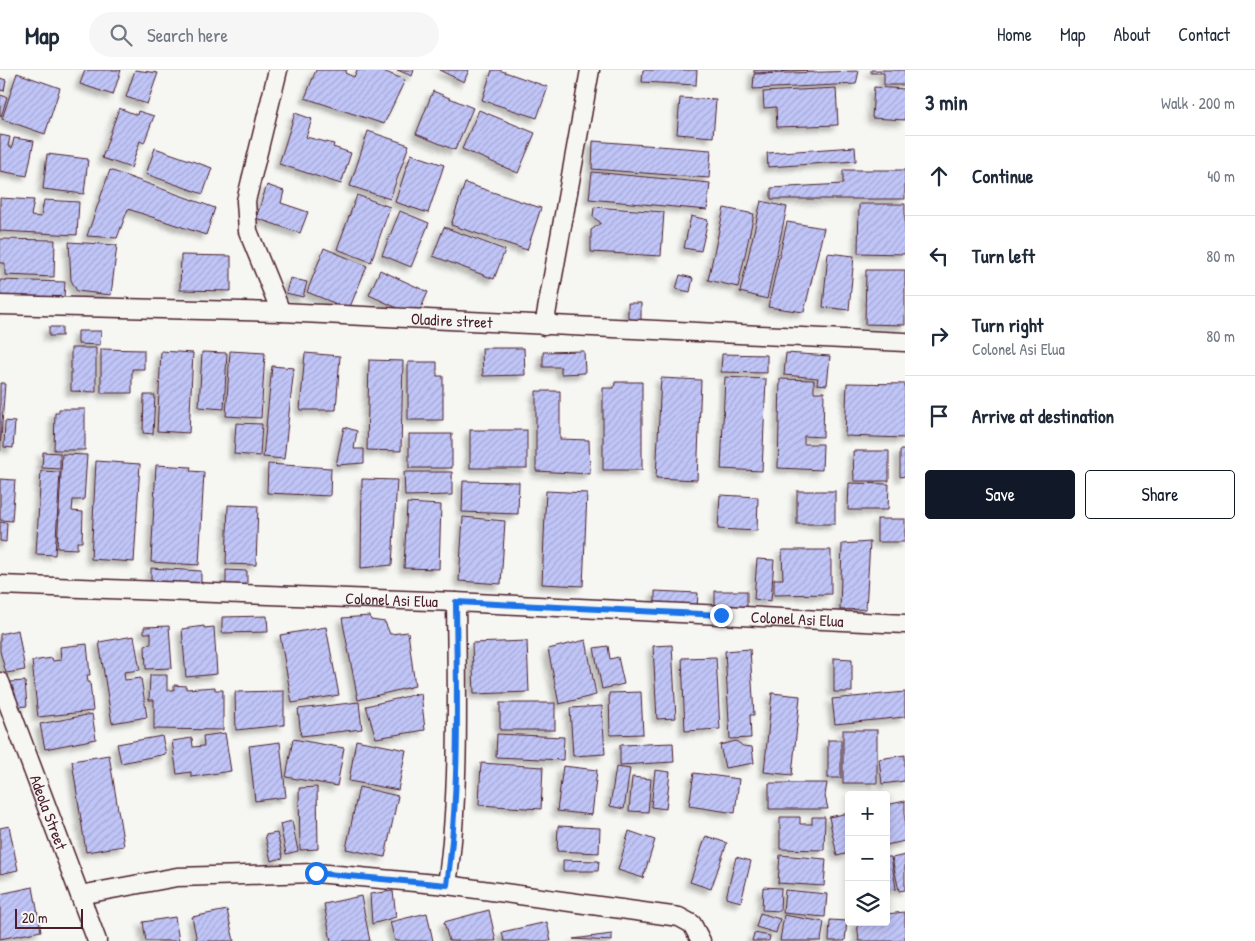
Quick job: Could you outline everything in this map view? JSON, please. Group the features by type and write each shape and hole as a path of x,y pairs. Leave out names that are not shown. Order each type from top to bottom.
{"street":[{"path":"278,70 246,201 248,231 281,312"},
{"path":"544,326 590,70"},
{"name":"Oladire street","path":"0,305 281,312 905,342"},
{"name":"Colonel Asi Elua","path":"0,585 456,602 905,624"},
{"path":"447,885 454,834 457,773 456,602"},
{"name":"Adeola Street","path":"0,682 97,941"},
{"path":"80,895 177,878 306,873 447,885 679,917 692,924 702,941"}],"building":[{"path":"85,70 121,70 113,95 80,84"},
{"path":"135,70 158,73 147,104 126,97"},
{"path":"316,70 347,70 345,73 354,77 357,70 381,70 405,80 384,124 305,98"},
{"path":"397,70 414,70 412,76"},
{"path":"439,70 469,70 464,82"},
{"path":"492,70 499,70 548,87 537,118 482,100"},
{"path":"643,70 697,70 696,85 642,82"},
{"path":"754,70 813,70 754,73"},
{"path":"871,70 905,70 905,85 884,85 884,73 871,73"},
{"path":"859,71 856,84 753,89 754,74"},
{"path":"17,73 60,88 45,134 2,119"},
{"path":"0,78 6,80 4,91 0,90"},
{"path":"874,87 905,89 905,120 872,118"},
{"path":"836,88 838,125 777,127 776,107 764,108 763,92"},
{"path":"433,91 473,108 455,150 416,134"},
{"path":"0,95 7,97 1,117 0,116"},
{"path":"680,98 716,100 713,137 677,134"},
{"path":"119,108 137,115 138,111 154,116 144,143 140,141 131,168 102,158"},
{"path":"479,110 535,133 518,173 462,149"},
{"path":"295,113 312,119 306,137 334,144 333,147 351,153 341,184 279,164"},
{"path":"368,131 409,145 390,199 350,186"},
{"path":"0,135 10,137 8,146 12,148 14,138 34,141 27,176 0,171"},
{"path":"593,141 711,150 709,178 592,169"},
{"path":"855,147 856,161 768,167 767,153"},
{"path":"155,148 212,168 203,194 146,174"},
{"path":"47,154 88,159 84,194 43,189"},
{"path":"411,154 444,165 428,213 395,202"},
{"path":"110,170 215,208 206,235 128,209 117,238 87,236"},
{"path":"843,170 905,170 905,199 771,199 771,188 843,184"},
{"path":"592,172 710,183 707,210 589,199"},
{"path":"465,183 541,208 527,250 451,225"},
{"path":"267,185 284,191 281,203 308,212 300,233 256,218"},
{"path":"357,195 390,207 371,262 337,249"},
{"path":"0,198 34,200 31,216 41,217 44,200 79,202 77,235 0,231"},
{"path":"761,201 787,207 767,299 740,292"},
{"path":"859,204 905,204 905,254 858,253"},
{"path":"594,207 664,212 661,256 591,252 591,230 601,223 593,217"},
{"path":"724,208 754,214 738,287 708,280"},
{"path":"400,211 429,223 411,267 382,255"},
{"path":"691,216 708,220 701,251 684,248"},
{"path":"787,222 824,228 804,312 768,307"},
{"path":"444,227 505,250 494,279 433,256"},
{"path":"0,239 55,240 54,277 5,275 5,263 0,263"},
{"path":"69,242 117,245 111,295 77,291 71,280"},
{"path":"324,248 367,266 349,309 307,292"},
{"path":"828,253 854,256 849,310 823,307"},
{"path":"181,255 231,256 231,291 180,290"},
{"path":"380,270 428,292 417,317 369,295"},
{"path":"866,270 905,270 905,325 865,324"},
{"path":"680,275 693,278 690,292 676,289"},
{"path":"290,278 307,282 303,297 286,293"},
{"path":"0,280 65,282 64,298 0,296"},
{"path":"628,303 641,303 641,320 628,319"},
{"path":"49,327 62,327 62,336 49,336"},
{"path":"78,331 101,331 100,345 78,344"},
{"path":"71,348 96,348 96,392 71,391"},
{"path":"482,348 524,348 525,375 483,376"},
{"path":"101,349 144,350 144,369 132,369 132,393 101,393"},
{"path":"161,351 193,353 189,433 157,431"},
{"path":"230,351 265,353 261,418 226,416"},
{"path":"584,351 585,373 561,374 561,367 543,367 543,352"},
{"path":"202,352 227,353 224,409 199,407"},
{"path":"305,353 340,356 336,410 300,410"},
{"path":"786,353 830,356 827,385 817,384 818,378 784,375"},
{"path":"722,354 767,355 767,373 721,372"},
{"path":"369,360 403,361 401,451 367,450"},
{"path":"408,362 437,362 437,376 443,376 443,420 408,420"},
{"path":"272,366 294,368 284,459 263,457"},
{"path":"725,377 766,379 762,471 721,469"},
{"path":"661,378 701,380 697,480 656,478"},
{"path":"780,379 814,380 814,392 824,392 823,437 804,436 804,444 823,444 822,470 778,468"},
{"path":"615,382 642,382 642,470 603,470 603,388 614,388"},
{"path":"0,383 5,383 0,451"},
{"path":"847,383 905,384 905,438 845,436"},
{"path":"536,391 560,391 560,439 589,440 590,474 536,471"},
{"path":"144,395 155,395 153,434 143,433"},
{"path":"59,409 85,409 85,450 54,450 55,413 59,413"},
{"path":"5,421 15,422 13,448 4,447"},
{"path":"236,423 262,424 260,456 234,454"},
{"path":"344,427 357,431 354,449 364,449 364,463 336,465"},
{"path":"470,430 527,430 527,468 470,468"},
{"path":"409,434 452,434 452,468 409,468"},
{"path":"900,450 905,450 905,476 900,477"},
{"path":"853,451 889,451 889,481 854,481"},
{"path":"43,452 60,453 60,469 42,468"},
{"path":"62,454 87,455 84,500 73,500 72,511 83,512 82,542 77,542 77,549 57,548"},
{"path":"96,461 140,464 134,562 91,559"},
{"path":"268,464 331,468 330,496 267,493"},
{"path":"156,465 191,467 190,471 204,472 199,565 151,562"},
{"path":"41,471 60,472 55,555 36,554"},
{"path":"404,472 452,472 452,495 405,496"},
{"path":"0,479 15,480 12,521 0,520"},
{"path":"362,479 397,480 392,565 361,568"},
{"path":"463,481 519,482 518,514 462,512"},
{"path":"849,483 889,484 888,510 848,510"},
{"path":"546,491 587,493 583,586 542,584"},
{"path":"797,491 835,491 835,524 797,524"},
{"path":"720,495 758,497 757,531 718,529"},
{"path":"407,503 441,505 439,569 404,568"},
{"path":"228,505 258,506 256,565 226,564"},
{"path":"463,517 505,521 501,584 459,581"},
{"path":"877,519 905,519 905,542 877,542"},
{"path":"0,522 7,523 6,542 0,541"},
{"path":"870,542 866,609 840,610 842,544"},
{"path":"782,550 831,550 831,594 774,595 774,579 783,579"},
{"path":"757,559 774,560 771,601 754,599"},
{"path":"151,568 201,571 201,584 151,581"},
{"path":"226,570 247,571 247,587 226,586"},
{"path":"655,591 698,593 697,608 655,607"},
{"path":"715,591 747,591 747,609 715,609"},
{"path":"267,616 268,632 222,633 222,617"},
{"path":"370,616 371,620 385,622 390,634 408,632 415,686 358,700 342,618"},
{"path":"169,626 172,668 146,669 145,645 151,644 151,633 144,633 144,627"},
{"path":"204,626 204,628 214,627 217,674 186,677 182,629"},
{"path":"326,627 339,695 292,703 280,635"},
{"path":"18,630 25,670 6,673 0,651 0,634"},
{"path":"134,636 140,670 124,672 125,680 141,678 147,717 112,723 99,642"},
{"path":"586,640 596,695 559,704 548,649"},
{"path":"527,641 529,692 474,694 472,643"},
{"path":"87,644 90,675 87,675 88,682 90,682 93,711 38,717 32,661 52,658 53,661 61,660 60,647"},
{"path":"672,645 676,718 657,719 653,646"},
{"path":"608,646 610,659 618,657 624,684 602,689 594,648"},
{"path":"750,649 754,715 750,715 751,738 730,739 725,651"},
{"path":"716,657 720,729 685,731 682,658"},
{"path":"834,658 852,659 852,692 834,692"},
{"path":"150,675 167,675 167,690 174,690 174,685 186,686 186,689 215,687 215,690 223,690 223,730 154,729 154,700 149,700"},
{"path":"25,681 27,706 14,707 9,682"},
{"path":"284,691 284,725 236,730 235,692"},
{"path":"641,692 643,734 610,735 609,693"},
{"path":"905,692 905,717 835,724 832,699"},
{"path":"421,693 425,730 376,738 366,706"},
{"path":"772,693 800,696 792,775 764,772"},
{"path":"359,702 362,729 301,736 298,709"},
{"path":"500,703 555,703 555,730 500,730"},
{"path":"602,706 605,754 573,756 570,708"},
{"path":"92,714 96,739 45,749 40,724"},
{"path":"843,730 877,730 877,783 843,783"},
{"path":"225,733 231,771 191,777 191,772 177,774 172,741 192,738 193,747 204,746 203,736"},
{"path":"497,734 564,737 563,760 496,757"},
{"path":"162,736 166,754 121,763 117,744"},
{"path":"293,739 344,748 337,786 286,777"},
{"path":"356,740 406,750 398,790 349,781"},
{"path":"828,740 841,740 841,778 828,778"},
{"path":"736,741 743,746 752,747 754,763 725,768 720,745"},
{"path":"280,742 286,797 255,801 249,746"},
{"path":"673,743 674,762 620,765 620,745"},
{"path":"109,755 124,846 86,852 72,761"},
{"path":"905,755 905,781 882,784 879,759"},
{"path":"481,763 543,767 541,809 479,805"},
{"path":"563,766 597,770 592,815 557,811"},
{"path":"616,767 630,769 624,809 610,806"},
{"path":"655,770 670,772 666,809 651,807"},
{"path":"694,773 739,779 735,813 689,806"},
{"path":"632,777 651,779 648,812 629,811"},
{"path":"769,783 827,783 825,796 828,809 769,809"},
{"path":"317,787 318,849 300,850 299,788"},
{"path":"359,787 398,796 385,857 346,849"},
{"path":"905,801 905,841 890,844 890,836 890,804"},
{"path":"845,814 845,854 837,856 829,817"},
{"path":"780,817 800,817 800,824 812,824 812,817 825,817 824,850 780,849"},
{"path":"292,821 298,851 286,854 280,824"},
{"path":"9,826 18,870 0,874 0,828"},
{"path":"558,826 600,828 599,853 557,851"},
{"path":"629,831 655,840 643,878 618,870"},
{"path":"277,833 283,858 271,861 265,835"},
{"path":"706,836 727,843 711,889 690,882"},
{"path":"780,855 826,859 824,886 778,883"},
{"path":"905,855 905,890 899,891 892,858"},
{"path":"736,857 751,861 741,902 726,898"},
{"path":"890,857 891,857 896,889 890,890"},
{"path":"563,860 599,861 598,871 563,871"},
{"path":"33,887 41,931 0,939 0,894"},
{"path":"763,887 781,888 780,911 762,910"},
{"path":"785,890 827,894 825,917 783,913"},
{"path":"393,891 396,917 372,924 370,894"},
{"path":"361,896 370,941 331,941 324,904"},
{"path":"227,910 234,941 197,941 192,917"},
{"path":"489,910 496,941 449,941 444,922"},
{"path":"905,912 905,941 859,941 857,926 890,926 890,914"},
{"path":"427,913 433,941 395,941 390,922"},
{"path":"760,913 780,919 776,933 756,927"},
{"path":"784,915 824,922 821,941 780,941"},
{"path":"175,917 179,941 146,941 143,922"},
{"path":"830,920 845,921 845,941 829,941"},
{"path":"547,922 551,941 504,941 502,932"},
{"path":"754,933 770,936 769,941 752,941"},
{"path":"612,934 612,941 573,939"}],"route":[{"path":"316,873 447,885 454,834 457,773 456,602 721,615"}]}
